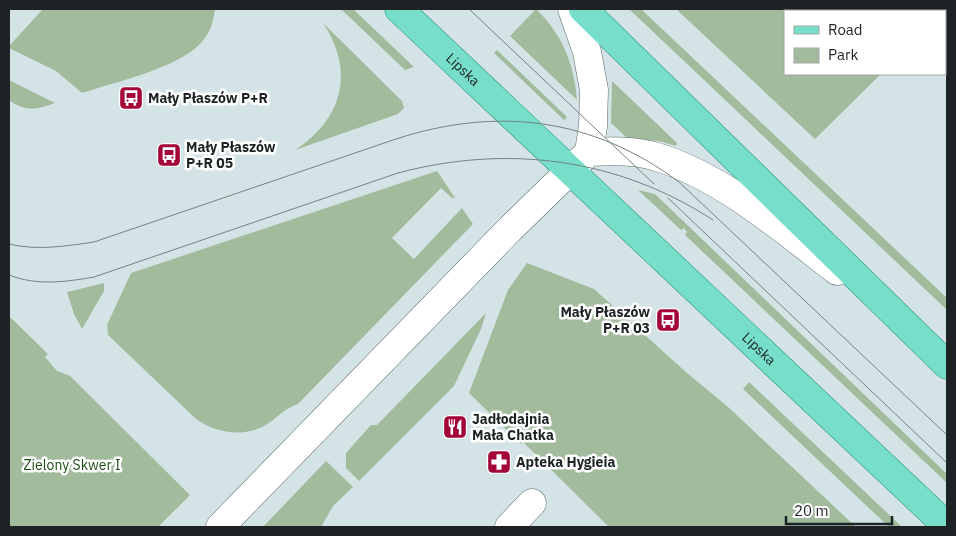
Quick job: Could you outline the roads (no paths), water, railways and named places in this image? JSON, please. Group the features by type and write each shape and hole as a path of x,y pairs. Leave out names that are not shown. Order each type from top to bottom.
{"main road":[{"name":"Lipska","path":"399,9 579,161 947,526"},
{"path":"583,9 947,365"}],"street":[{"path":"220,527 511,228 579,161 593,126 594,90 587,52 572,9"},
{"path":"579,161 631,152 656,156 691,170 719,185 799,242 894,314"},
{"path":"509,527 532,503"}],"tram line":[{"path":"469,9 654,184"},
{"path":"9,244 41,247 94,242 396,139 434,129 471,123 508,121 544,124 579,132 613,144 646,160 679,182 947,435"},
{"path":"9,275 41,282 94,277 398,173 439,164 480,159 521,159 561,162 600,170 639,182 677,199 713,220"},
{"path":"668,198 947,463"}],"place":[{"name":"Mały Płaszów P+R","path":"131,98"},
{"name":"Mały Płaszów P+R 05","path":"169,155"},
{"name":"Mały Płaszów P+R 03","path":"668,320"},
{"name":"Jadłodajnia Mała Chatka","path":"455,427"},
{"name":"Apteka Hygieia","path":"499,462"}],"park label":[{"name":"Zielony Skwer I","path":"72,465"}]}
